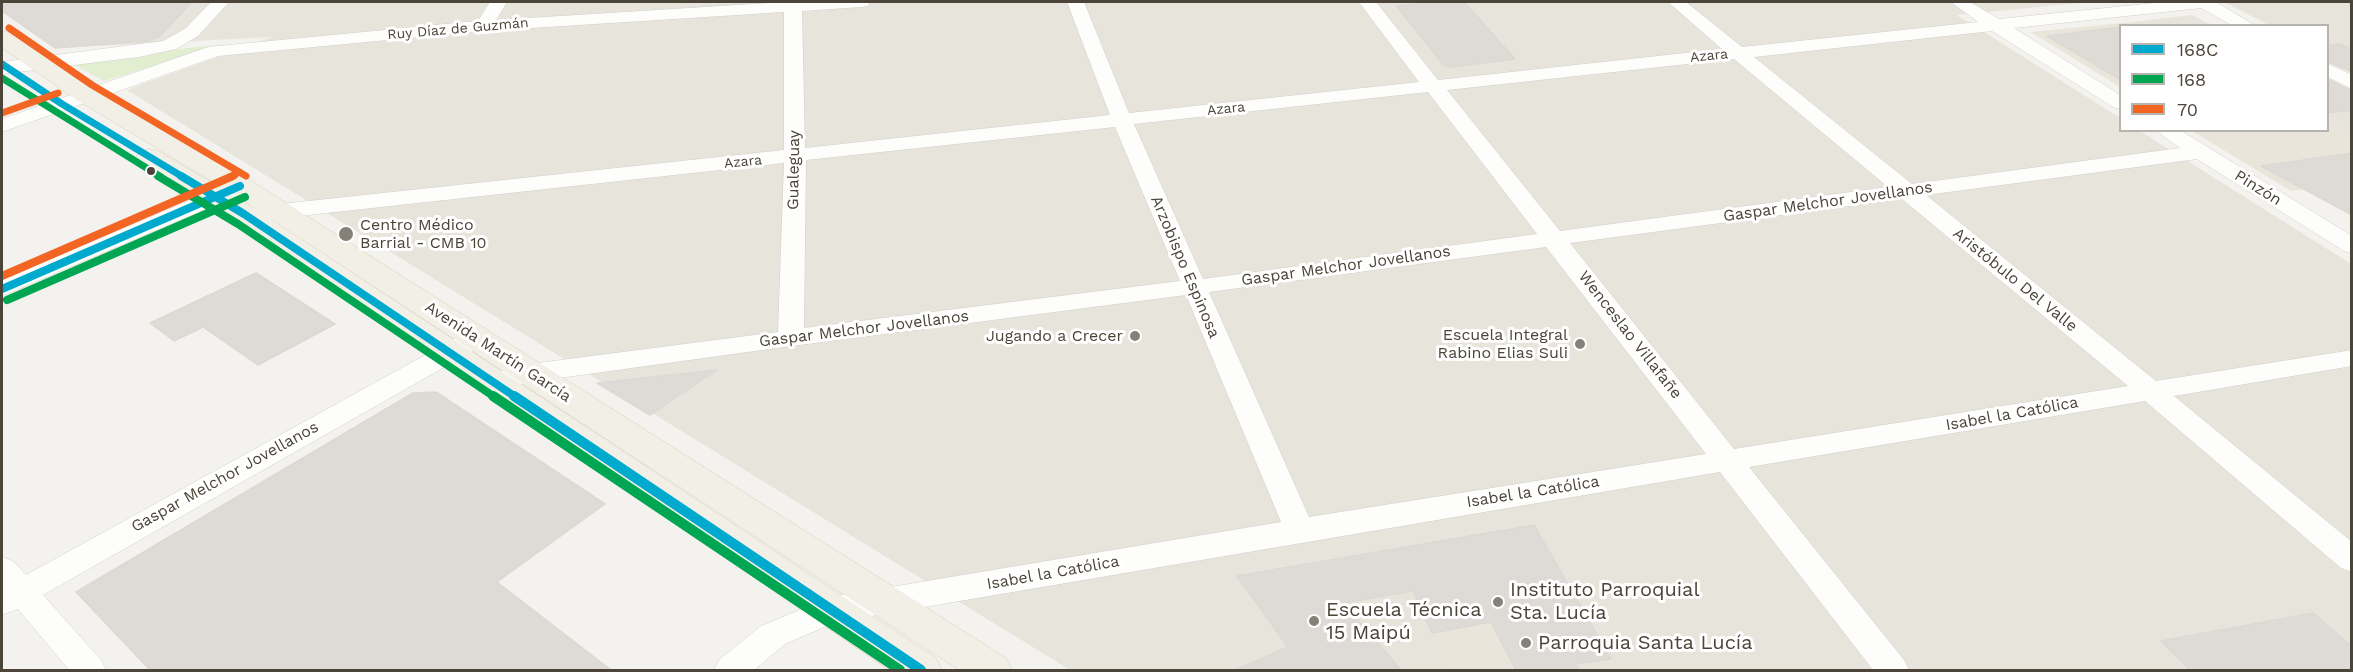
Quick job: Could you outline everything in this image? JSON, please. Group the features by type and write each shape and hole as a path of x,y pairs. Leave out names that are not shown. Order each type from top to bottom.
{"main road":[{"name":"Avenida Martín García","path":"2,38 232,199 462,345 530,373 991,670"},
{"name":"Avenida Martín García","path":"3,66 62,104 232,199 277,211 462,345 492,381 921,670"}],"street":[{"path":"175,43 192,33 220,2"},
{"path":"484,26 498,2"},
{"name":"Ruy Díaz de Guzmán","path":"2,126 201,55 484,26 793,3 862,2"},
{"name":"Arzobispo Espinosa","path":"1075,2 1122,120 1300,530"},
{"name":"Wenceslao Villafañe","path":"1367,2 1892,670"},
{"name":"Aristóbulo Del Valle","path":"1676,2 2151,390 2352,560"},
{"path":"1959,2 2119,102"},
{"path":"2205,2 2244,24"},
{"name":"Azara","path":"277,211 2205,2"},
{"name":"Gualeguay","path":"791,338 795,156 793,3"},
{"path":"3,66 139,51 175,43 252,48"},
{"path":"2329,71 2352,83"},
{"name":"Pinzón","path":"2168,132 2352,246"},
{"name":"Gaspar Melchor Jovellanos","path":"492,381 530,373 791,338 1194,287 2200,152"},
{"path":"2,290 232,199"},
{"name":"Gaspar Melchor Jovellanos","path":"9,588 462,345"},
{"name":"Isabel la Católica","path":"731,670 773,634 831,610 1300,530 2352,358"},
{"path":"9,588 89,670"}],"shaded area":[{"path":"2,2 2089,2 1957,15 2119,117 2119,132 2142,132 2351,264 2351,670 1070,670 127,90 272,37 57,48 2,11"},
{"path":"2224,2 2351,2 2351,69 2329,58 2329,24 2267,24"},
{"path":"2192,15 2209,24 2148,24 2141,21"},
{"path":"2141,21 2148,24 2119,24 2119,86 2031,32"},
{"path":"2329,89 2351,101 2351,138 2329,126"},
{"path":"2329,126 2351,138 2351,183 2291,191 2194,132 2329,132"},
{"name":"Instituto Parroquial Sta. Lucía","path":"1534,525 1611,659 1575,664 1533,614 1491,623 1516,670 1449,670 1393,549"}],"green space":[{"path":"207,46 212,48 104,81 75,65 88,59"}],"building":[{"path":"2,2 192,2 160,36 148,41 55,48 2,11"},
{"path":"1464,2 1515,59 1450,67 1444,65 1396,6"},
{"path":"2119,27 2119,79 2047,36"},
{"path":"2340,44 2352,50 2352,72 2329,62 2329,45"},
{"path":"2329,80 2352,91 2352,110 2329,113"},
{"path":"2352,153 2352,215 2261,166"},
{"path":"256,273 335,324 258,365 203,327 174,341 150,323"},
{"path":"717,370 650,415 597,383"},
{"path":"436,392 605,504 497,582 611,670 150,670 76,592 413,393"},
{"path":"1534,525 1611,659 1575,664 1579,670 1516,670 1491,622 1432,633 1413,591 1344,603 1401,670 1236,670 1288,647 1237,576"},
{"path":"2313,613 2352,647 2352,670 2190,670 2161,641"}],"transit line":[{"name":"70","path":"9,28 92,85 246,176"},
{"name":"168C","path":"2,64 62,104 244,214 921,670"},
{"name":"168","path":"2,78 56,114 238,224 900,670"},
{"name":"70","path":"2,113 58,93"},
{"name":"70","path":"2,276 235,175"},
{"name":"168C","path":"2,289 240,186"},
{"name":"168","path":"7,300 245,197"}],"place":[{"name":"Centro Médico Barrial - CMB 10","path":"346,234"},
{"name":"Jugando a Crecer","path":"1135,336"},
{"name":"Escuela Integral Rabino Elias Suli","path":"1580,344"},
{"name":"Instituto Parroquial Sta. Lucía","path":"1498,602"},
{"name":"Escuela Técnica 15 Maipú","path":"1314,621"},
{"name":"Parroquia Santa Lucía","path":"1526,643"}]}
